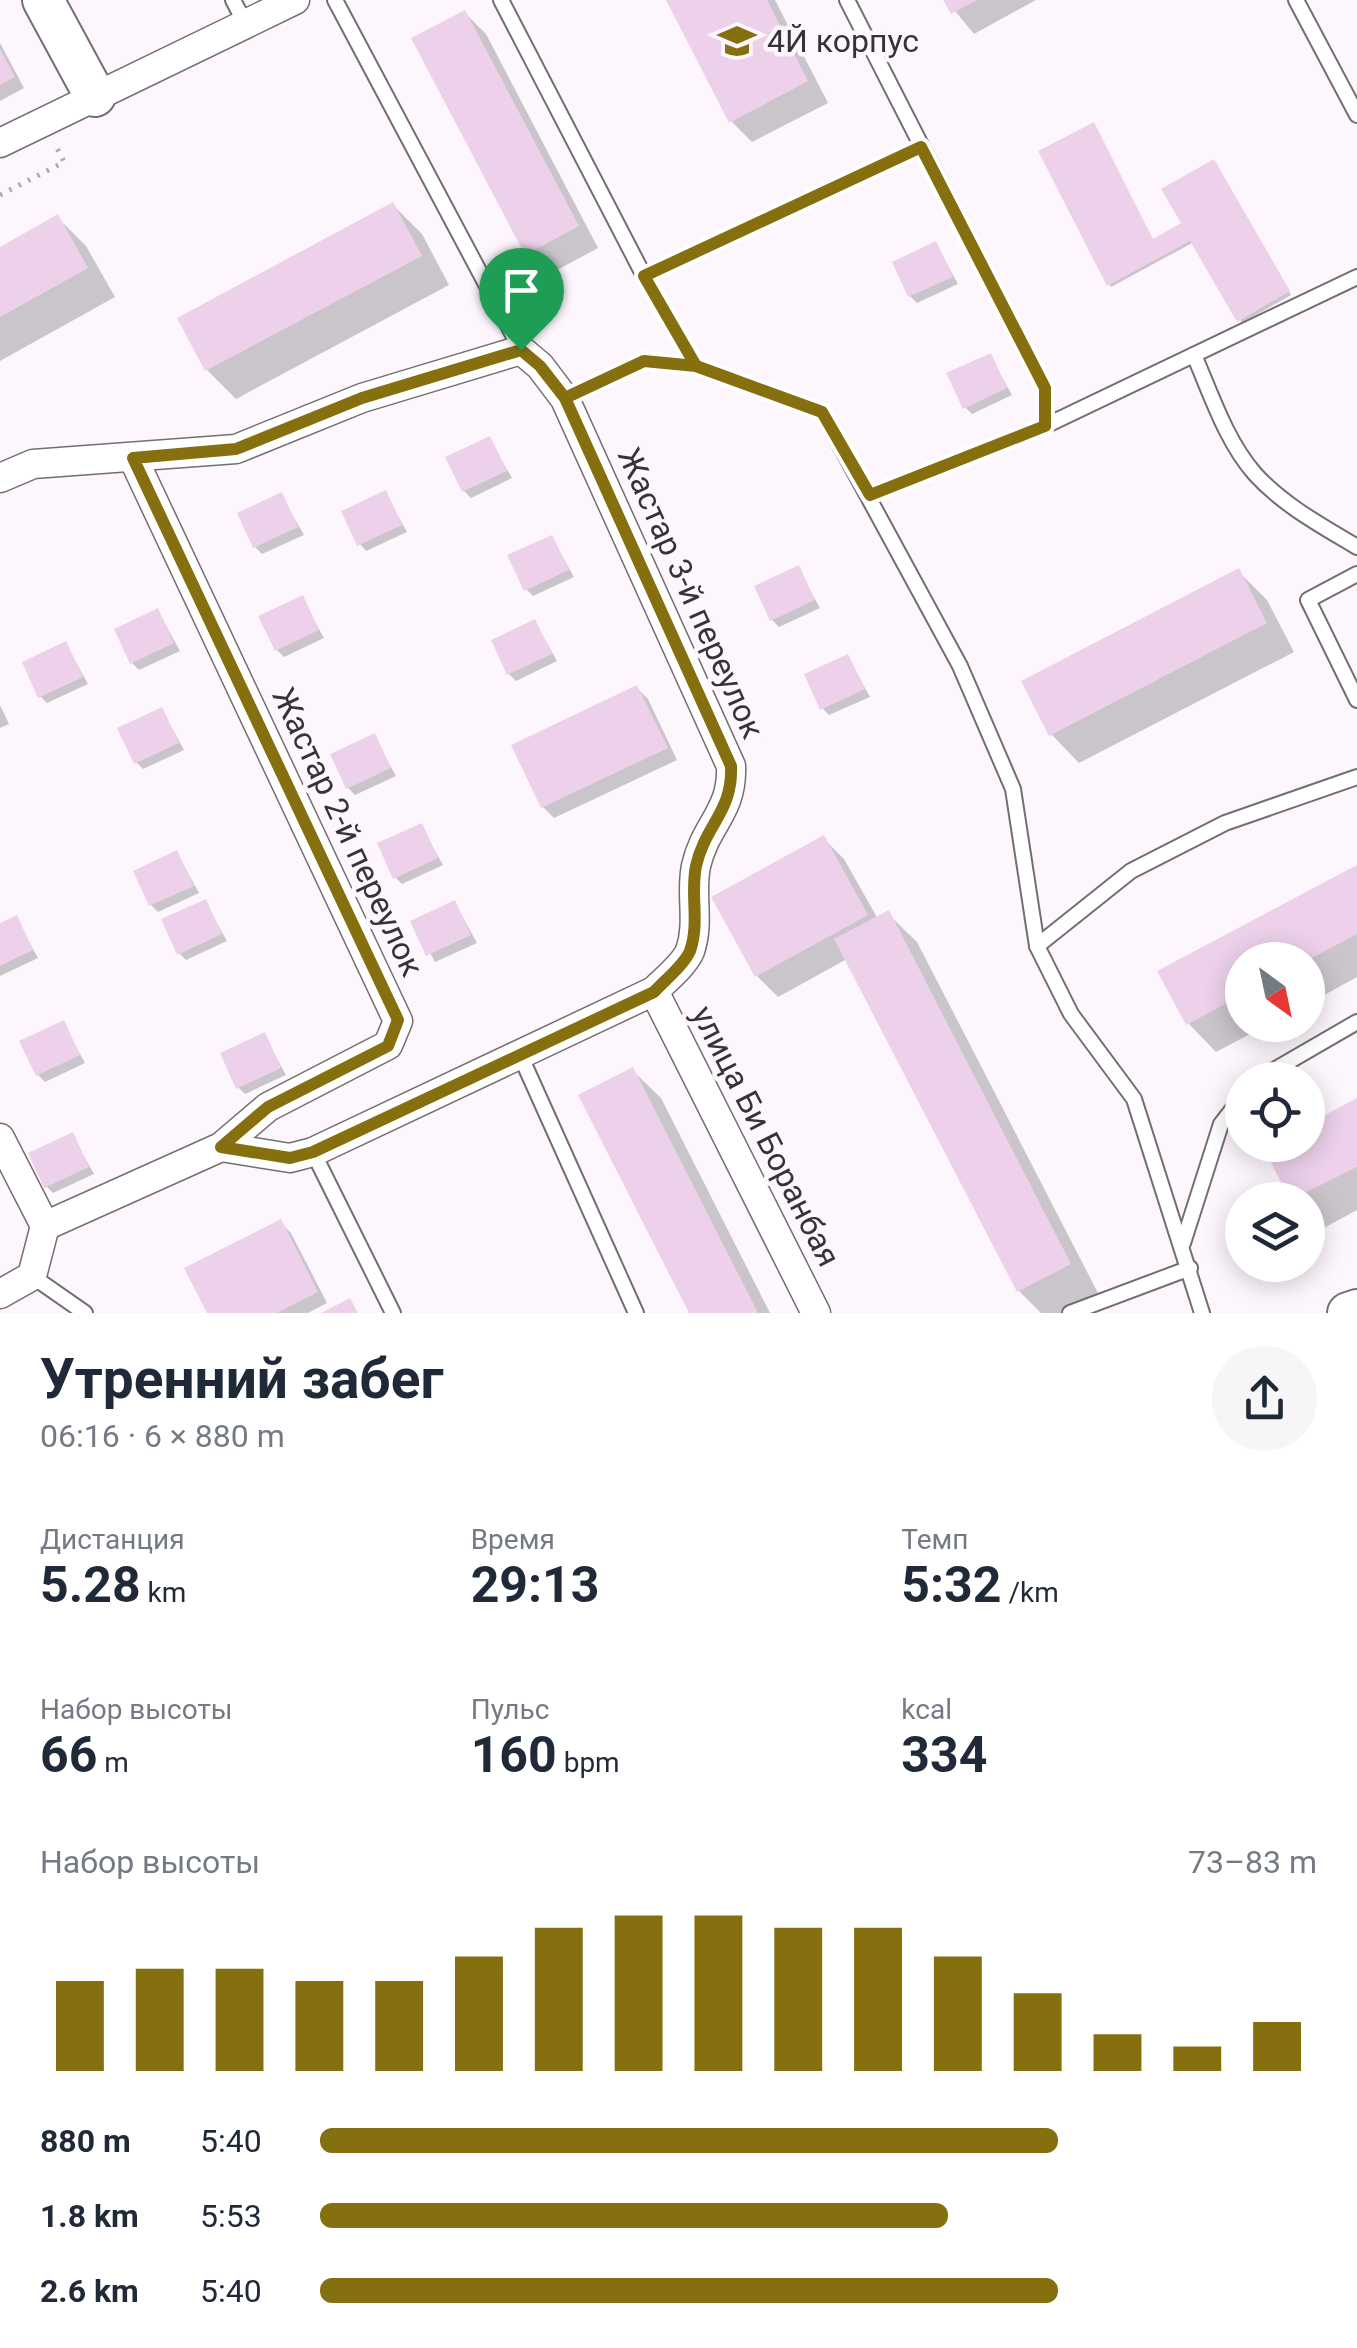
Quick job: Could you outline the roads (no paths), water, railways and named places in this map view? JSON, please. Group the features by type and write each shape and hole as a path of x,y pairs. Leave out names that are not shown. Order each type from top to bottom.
{"street":[{"path":"44,0 95,96"},
{"path":"0,143 95,96 240,13 281,3"},
{"path":"0,478 33,464 236,449 362,398 521,350"},
{"name":"Жастар 3-й переулок","path":"221,1147 290,1158 313,1152 654,992 689,954 697,914 695,869 705,839 732,793 731,766 565,398 540,366 521,350"},
{"name":"Жастар 2-й переулок","path":"45,1226 221,1147 268,1107 388,1046 398,1020 133,458"},
{"name":"улица Би Боранбая","path":"654,992 816,1313"},
{"path":"0,1138 45,1226 32,1276 0,1294"},
{"path":"1348,1313 1357,1310"}],"lane":[{"path":"335,0 521,350"},
{"path":"501,0 644,276 696,366"},
{"path":"847,0 1045,388 1045,426"},
{"path":"1296,0 1357,115"},
{"path":"644,276 921,147"},
{"path":"870,495 1045,426 1357,276"},
{"path":"1194,355 1226,428 1255,473 1301,513 1357,548"},
{"path":"565,398 644,361 696,366 822,412 960,666 1013,790 1038,946 1071,1014 1134,1100 1202,1313"},
{"path":"1357,574 1308,600 1357,700"},
{"path":"1038,946 1131,871 1226,824 1357,777"},
{"path":"1287,1062 1357,1022"},
{"path":"521,1057 636,1313"},
{"path":"1183,1244 1225,1120"},
{"path":"313,1152 394,1313"},
{"path":"1070,1313 1190,1268"},
{"path":"32,1276 86,1313"}],"place":[{"name":"4Й корпус","path":"737,41"}]}
